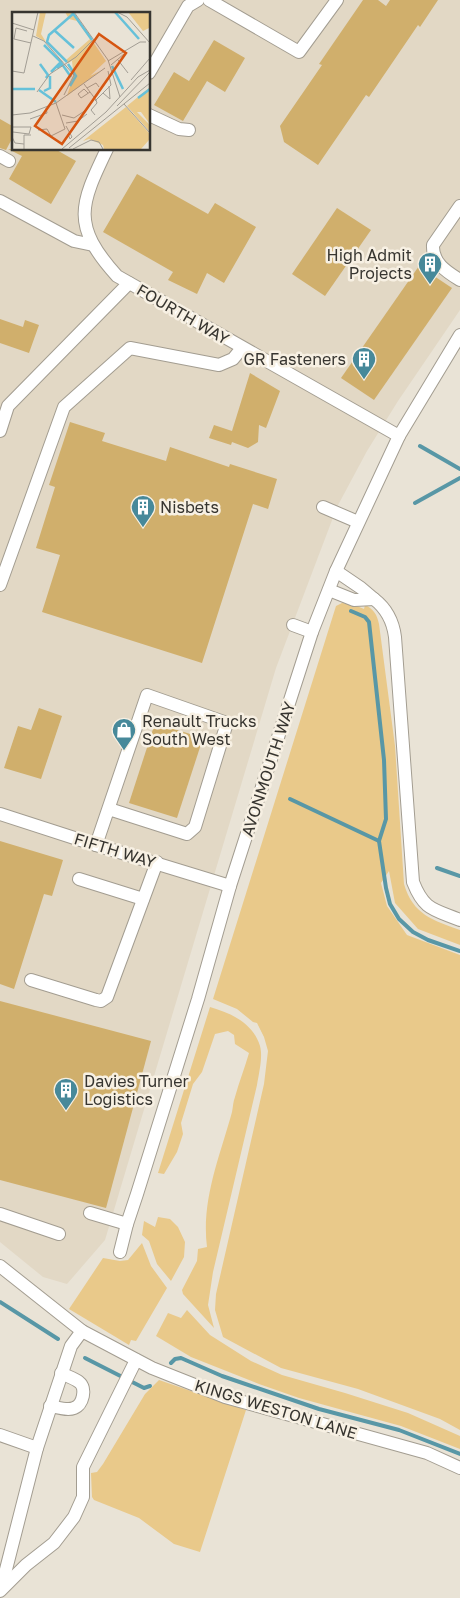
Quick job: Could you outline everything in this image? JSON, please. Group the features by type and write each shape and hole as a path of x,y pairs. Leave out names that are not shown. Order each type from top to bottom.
{"street":[{"path":"150,71 188,6 198,0"},
{"path":"209,0 299,52 337,0"},
{"path":"150,116 179,130 189,130"},
{"name":"FOURTH WAY","path":"107,150 91,183 84,212 87,230 93,245 102,260 116,276 398,436"},
{"path":"0,201 74,241 93,245"},
{"path":"460,206 433,245 433,253 440,266 460,280"},
{"path":"0,431 8,406 129,283"},
{"name":"AVONMOUTH WAY","path":"120,1252 126,1224 195,1008 230,886 312,632 336,571 398,436 460,335"},
{"path":"0,585 64,407 130,348 219,365 233,359 242,348"},
{"path":"323,507 358,522"},
{"path":"336,571 355,583 374,599 387,612 393,624 413,882 426,906 460,920"},
{"path":"329,590 354,600 374,599"},
{"path":"293,625 312,632"},
{"path":"96,845 147,696 227,723 196,827 187,834 109,808"},
{"name":"FIFTH WAY","path":"0,814 230,886"},
{"path":"31,980 96,1000 101,1001 108,997 157,862"},
{"path":"79,879 143,899"},
{"path":"90,1213 126,1224"},
{"path":"0,1214 59,1234"},
{"name":"KINGS WESTON LANE","path":"0,1266 82,1330 152,1368 225,1397 427,1453 460,1468"},
{"path":"0,1590 37,1448 50,1406 70,1346 82,1330"},
{"path":"0,1590 26,1565 54,1543 74,1517 83,1497 83,1467 136,1360"},
{"path":"50,1406 76,1408 80,1405 84,1393 80,1382 61,1373"},
{"path":"0,1435 37,1448"}],"shaded area":[{"path":"0,0 460,0 460,310 398,401 367,451 337,507 276,668 105,1240 67,1284 43,1277 0,1242"},
{"path":"342,603 352,604 364,609 365,605 371,608 379,624 395,746 404,884 413,903 425,915 460,930 460,945 418,929 395,903 389,871 381,883 387,906 407,935 460,955 460,1430 440,1419 358,1389 281,1368 223,1337 215,1310 216,1294 264,1084 268,1051 257,1023 237,1009 213,999 336,606"},
{"path":"210,1007 226,1012 247,1025 257,1038 261,1055 257,1085 213,1272 208,1305 214,1328 183,1294 182,1290 197,1261 198,1249 207,1247 206,1230 209,1195 234,1099 249,1053 235,1044 234,1035 228,1031 215,1034 202,1072 193,1084 181,1123 183,1134 177,1152 164,1174 158,1173"},
{"path":"158,1217 170,1219 178,1227 185,1242 184,1257 171,1281 157,1264 149,1241 142,1235 144,1221 155,1227"},
{"path":"142,1243 151,1266 167,1288 136,1341 131,1340 129,1345 69,1309 103,1258 120,1261 128,1260"},
{"path":"187,1310 210,1335 251,1361 282,1375 408,1413 460,1436 460,1449 401,1426 299,1398 259,1384 191,1357 156,1336 168,1313 181,1318"},
{"path":"159,1380 246,1410 200,1552 174,1544 139,1518 94,1500 92,1497 91,1473 97,1472 103,1464 145,1394"}],"building":[{"path":"363,0 378,0 386,6 390,0 438,0 420,27 418,25 369,97 366,95 318,165 284,142 280,126 322,65 319,64"},
{"path":"214,40 245,58 225,92 207,81 183,121 154,105 174,72 189,81"},
{"path":"0,119 12,126 12,139 6,150 0,148"},
{"path":"8,149 57,150 76,161 51,204 9,179 22,156"},
{"path":"137,174 208,214 215,203 256,227 224,283 207,273 197,294 168,280 173,272 103,232"},
{"path":"337,208 371,230 325,296 292,274"},
{"path":"419,266 452,288 374,400 341,378"},
{"path":"0,319 23,327 25,320 39,325 29,353 0,343"},
{"path":"250,373 280,391 266,428 259,425 258,442 248,448 232,442 231,445 209,438 214,425 232,431"},
{"name":"Nisbets","path":"70,422 105,433 102,441 166,461 170,447 229,467 230,464 277,479 268,509 253,504 202,663 42,612 60,555 36,548 55,487 49,485"},
{"path":"39,708 62,716 41,779 4,768 18,726 31,730"},
{"path":"155,723 203,738 177,818 129,803"},
{"path":"0,841 63,860 52,896 44,894 14,989 0,984"},
{"name":"Davies Turner Logistics","path":"0,1001 151,1041 106,1208 0,1180"}],"waterway":[{"path":"420,446 460,469"},
{"path":"415,503 460,478"},
{"path":"351,611 365,617 369,622 384,760 386,819 379,841 390,904 399,919 413,932 428,940 460,951"},
{"path":"290,799 379,841"},
{"path":"437,868 460,876"},
{"path":"0,1302 58,1339"},
{"path":"85,1358 144,1388 150,1386"},
{"path":"171,1363 175,1359 181,1358 222,1376 319,1409 399,1430 460,1454"}],"place":[{"name":"High Admit Projects","path":"430,285"},
{"name":"GR Fasteners","path":"364,380"},
{"name":"Nisbets","path":"143,528"},
{"name":"Renault Trucks South West","path":"124,751"},
{"name":"Davies Turner Logistics","path":"66,1111"}]}
